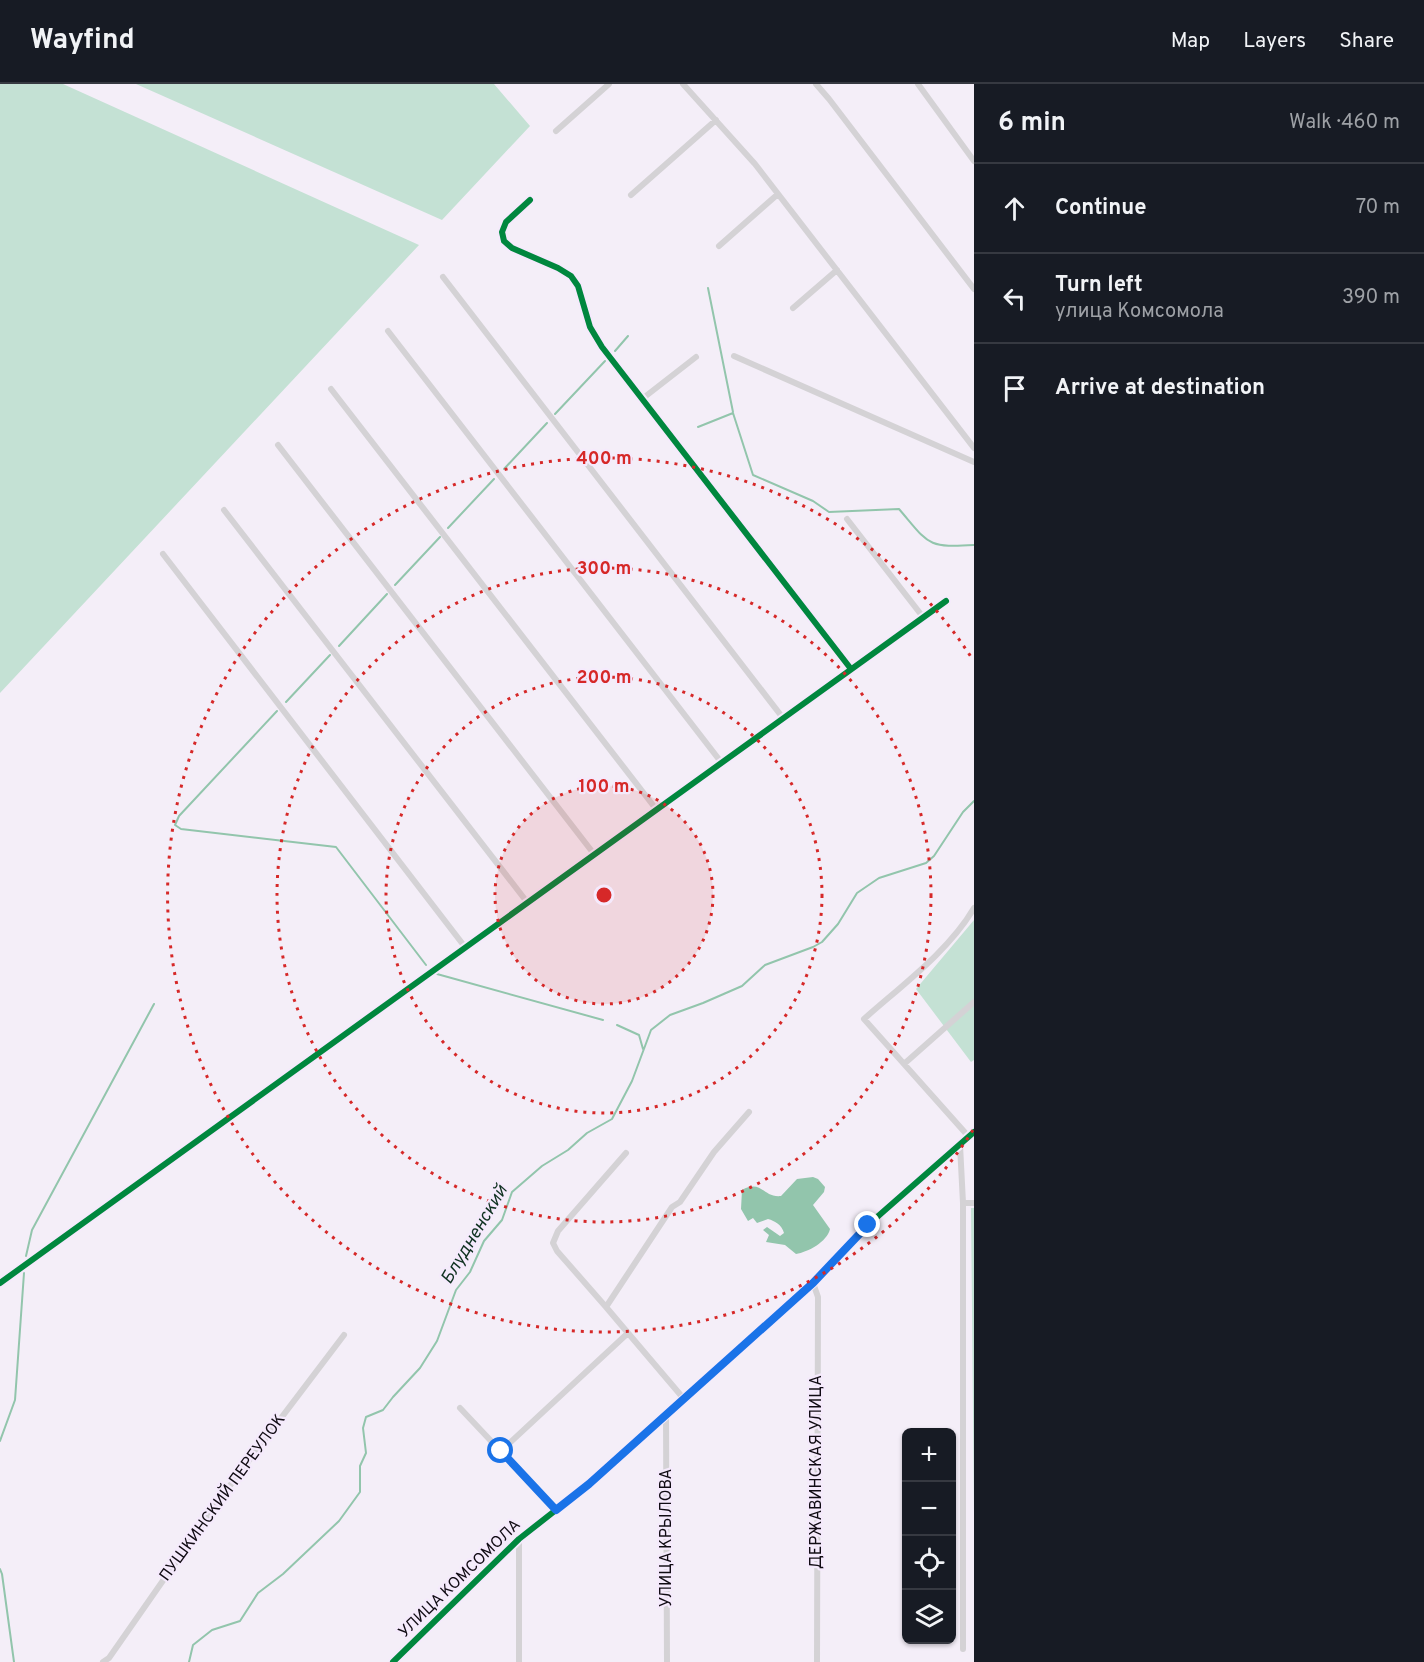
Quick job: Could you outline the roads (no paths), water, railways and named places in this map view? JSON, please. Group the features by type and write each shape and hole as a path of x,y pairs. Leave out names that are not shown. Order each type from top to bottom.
{"street":[{"path":"556,131 609,84"},
{"path":"683,84 755,164 974,448"},
{"path":"816,84 974,289"},
{"path":"918,84 974,161"},
{"path":"631,195 716,120"},
{"path":"718,246 778,194"},
{"path":"530,201 506,222 502,232 504,241 512,248 571,276 578,286 590,327 602,347 851,669"},
{"path":"793,308 837,270"},
{"path":"443,277 783,718"},
{"path":"388,332 721,762"},
{"path":"734,356 974,462"},
{"path":"642,399 696,357"},
{"path":"331,389 656,809"},
{"path":"278,445 594,854"},
{"path":"224,510 528,902"},
{"path":"847,519 923,617"},
{"path":"163,554 465,947"},
{"path":"0,1283 946,601"},
{"path":"971,1135 864,1019 940,950 965,923 974,908"},
{"path":"904,1064 974,1002"},
{"path":"606,1307 672,1207 680,1202 714,1152 749,1112"},
{"name":"УЛИЦА КОМСОМОЛА","path":"393,1662 519,1539 589,1484 813,1283 868,1225 971,1135"},
{"path":"960,1145 963,1203 963,1649"},
{"path":"626,1153 558,1231 553,1243 557,1251 684,1399"},
{"path":"963,1203 974,1203"},
{"name":"ДЕРЖАВИНСКАЯ УЛИЦА","path":"813,1283 818,1298 817,1662"},
{"path":"501,1451 628,1333"},
{"name":"ПУШКИНСКИЙ ПЕРЕУЛОК","path":"103,1662 109,1658 222,1496 344,1335"},
{"path":"460,1408 556,1510"},
{"name":"УЛИЦА КРЫЛОВА","path":"666,1414 667,1662"},
{"path":"519,1539 519,1662"}],"waterway":[{"path":"708,288 733,412"},
{"path":"615,351 628,336"},
{"path":"555,414 605,361"},
{"path":"698,427 733,413 753,475 813,501 829,512 899,509 923,537 930,541 946,546 974,545"},
{"path":"504,469 547,423"},
{"path":"448,528 494,479"},
{"path":"395,585 440,537"},
{"path":"339,646 387,594"},
{"path":"286,702 330,655"},
{"path":"277,711 179,816 175,825 181,829 336,847 426,965"},
{"name":"Блудненский","path":"189,1662 193,1645 212,1630 240,1621 258,1593 283,1574 339,1521 360,1492 360,1466 366,1453 363,1428 366,1417 383,1410 420,1368 437,1341 456,1290 470,1272 484,1241 502,1220 512,1192 542,1166 568,1150 587,1133 612,1119 632,1081 651,1030 670,1015 742,986 765,965 822,942 838,924 857,893 879,878 926,863 934,856 963,812 974,801"},
{"path":"437,974 603,1020"},
{"path":"26,1256 32,1230 154,1004"},
{"path":"617,1025 639,1035 643,1049"},
{"path":"0,1441 15,1400 24,1273"},
{"path":"0,1569 14,1662"}]}
